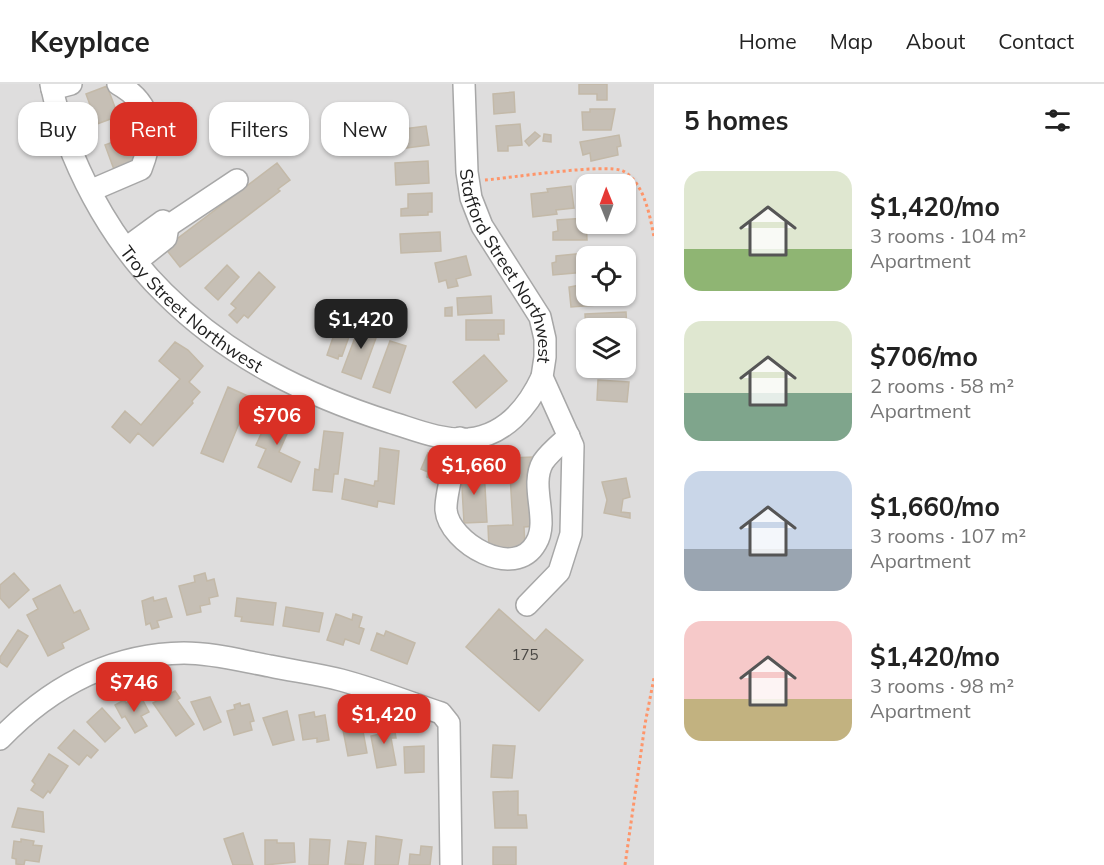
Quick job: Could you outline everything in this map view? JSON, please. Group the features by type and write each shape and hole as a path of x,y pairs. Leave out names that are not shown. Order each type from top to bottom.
{"street":[{"path":"92,190 141,169 150,147 151,133 139,99 118,84"},
{"name":"Stafford Street Northwest","path":"464,84 468,181 471,198 482,226 540,317 545,339 542,377 573,446 571,534 559,572 527,605"},
{"name":"Troy Street Northwest","path":"58,86 71,149 92,190 131,255 163,292 200,327 248,362 300,389 436,437 460,438 491,433 507,424 534,396 542,377"},
{"path":"131,255 166,238 169,232 168,226 237,180"},
{"path":"460,438 446,509 451,527 492,558 512,559 528,552 537,543 540,530 539,473 543,463 569,436"},
{"path":"0,739 25,713 61,687 101,667 144,656 185,653 221,657 342,680 441,713 449,723 452,865"}],"path":[{"path":"468,181 597,167 624,171 641,190 654,237"},
{"path":"625,865 645,724 654,678"}],"shaded area":[{"path":"0,84 654,84 654,865 0,865"}],"building":[{"path":"579,84 607,84 607,100 597,100 597,94 579,94"},
{"path":"107,86 113,102 110,102 110,119 98,124 98,102 89,102 86,94"},
{"path":"514,92 515,112 494,114 493,94"},
{"path":"590,109 615,109 611,130 583,130 582,112 590,112"},
{"path":"520,124 522,145 508,146 508,151 498,151 496,126"},
{"path":"426,126 429,145 409,148 409,128"},
{"path":"535,132 540,136 529,146 525,141"},
{"path":"544,134 551,135 551,142 543,141"},
{"path":"619,135 621,146 617,147 618,155 591,161 590,153 583,155 580,142"},
{"path":"110,143 110,156 134,156 138,166 116,175 105,145"},
{"path":"428,161 429,183 396,185 395,163"},
{"path":"277,163 290,180 278,189 280,191 180,267 165,248"},
{"path":"571,186 574,208 556,210 557,214 533,217 531,194"},
{"path":"432,193 432,212 428,212 428,215 401,216 401,209 408,208 408,194"},
{"path":"576,219 576,234 587,234 587,240 553,240 553,232 558,231 557,220"},
{"path":"440,232 441,251 401,253 400,234"},
{"path":"576,254 576,273 553,275 552,263 556,262 556,256"},
{"path":"466,256 471,275 456,279 458,286 448,288 446,280 439,282 435,263"},
{"path":"227,265 239,277 218,300 205,288"},
{"path":"259,272 275,287 248,318 244,315 237,323 229,315 236,308 231,304"},
{"path":"576,286 576,306 584,306 571,307 569,287"},
{"path":"491,296 492,313 458,315 457,298"},
{"path":"452,307 452,316 445,316 445,308"},
{"path":"626,312 626,318 585,318 585,314"},
{"path":"362,319 378,325 373,337 376,338 361,379 342,372"},
{"path":"466,320 504,320 504,334 498,334 499,340 466,340"},
{"path":"349,321 354,323 342,356 339,355 338,359 327,355 338,323 347,326"},
{"path":"390,341 406,346 390,393 373,387"},
{"path":"175,342 188,350 203,366 189,382 200,392 192,401 193,403 153,446 138,433 130,443 112,427 125,411 141,425 180,379 159,361"},
{"path":"484,355 507,381 476,408 453,382"},
{"path":"598,380 629,382 627,402 597,400"},
{"path":"228,387 250,397 223,462 201,453"},
{"path":"273,408 294,418 279,452 300,462 291,482 258,467 266,449 256,445"},
{"path":"324,431 343,433 338,474 334,474 332,492 313,490 315,469 319,470"},
{"path":"380,448 399,451 394,504 378,501 377,507 342,499 345,479 374,486 375,481 378,481"},
{"path":"428,453 441,462 434,480 427,477 428,472 421,469"},
{"path":"533,457 537,526 524,527 525,547 489,549 488,526 513,525 509,458"},
{"path":"484,469 487,522 464,523 461,470"},
{"path":"626,478 630,497 623,499 621,512 630,513 630,518 604,513 607,500 602,482"},
{"path":"14,573 29,590 9,608 0,598 0,585"},
{"path":"205,573 207,581 214,579 218,596 209,598 210,604 200,606 201,612 187,615 179,586 195,582 194,576"},
{"path":"60,585 74,613 80,610 89,629 62,643 64,648 48,656 27,615 38,609 33,599"},
{"path":"153,597 154,601 166,598 172,617 157,621 159,627 152,629 150,623 146,625 142,601"},
{"path":"237,598 276,603 273,625 241,621 242,617 235,616"},
{"path":"286,607 323,613 319,632 283,626"},
{"path":"499,609 535,641 546,629 583,660 539,711 466,647"},
{"path":"336,614 352,620 353,614 362,617 359,627 364,629 359,644 345,639 343,645 327,640"},
{"path":"18,630 28,636 7,667 0,662 0,657"},
{"path":"386,631 415,643 407,664 371,650 377,633 384,636"},
{"path":"175,691 180,698 177,700 194,724 176,736 153,703"},
{"path":"140,695 149,712 141,716 147,726 135,733 125,716 122,718 115,705 124,700 126,703"},
{"path":"210,697 221,722 204,730 191,702"},
{"path":"240,703 241,706 249,704 254,721 250,722 252,730 234,735 227,711 235,709 234,705"},
{"path":"102,708 120,728 105,742 87,722"},
{"path":"287,711 294,740 273,745 263,718"},
{"path":"314,712 315,717 325,715 329,740 317,742 317,738 303,740 299,715"},
{"path":"393,721 396,738 391,738 396,765 377,768 371,736 380,734 378,724"},
{"path":"362,726 367,753 348,756 343,730"},
{"path":"74,730 98,750 91,758 87,755 79,765 58,748"},
{"path":"493,745 515,746 512,778 491,777"},
{"path":"424,746 424,772 405,773 404,747"},
{"path":"49,754 68,766 50,793 48,791 43,798 31,790 35,784 32,781"},
{"path":"518,791 518,815 526,815 527,828 495,828 493,792"},
{"path":"18,808 43,812 44,832 12,827"},
{"path":"243,833 253,865 233,865 224,839"},
{"path":"376,836 402,840 398,865 375,865"},
{"path":"21,839 34,841 33,845 42,846 39,862 25,860 24,865 16,864 16,859 12,858 14,841 21,842"},
{"path":"310,839 330,840 328,865 309,865"},
{"path":"265,840 294,843 295,862 265,865"},
{"path":"348,841 366,843 363,865 345,864"},
{"path":"421,846 432,847 430,865 409,865 410,854 420,855"},
{"path":"493,847 516,847 516,865 493,865"}]}
